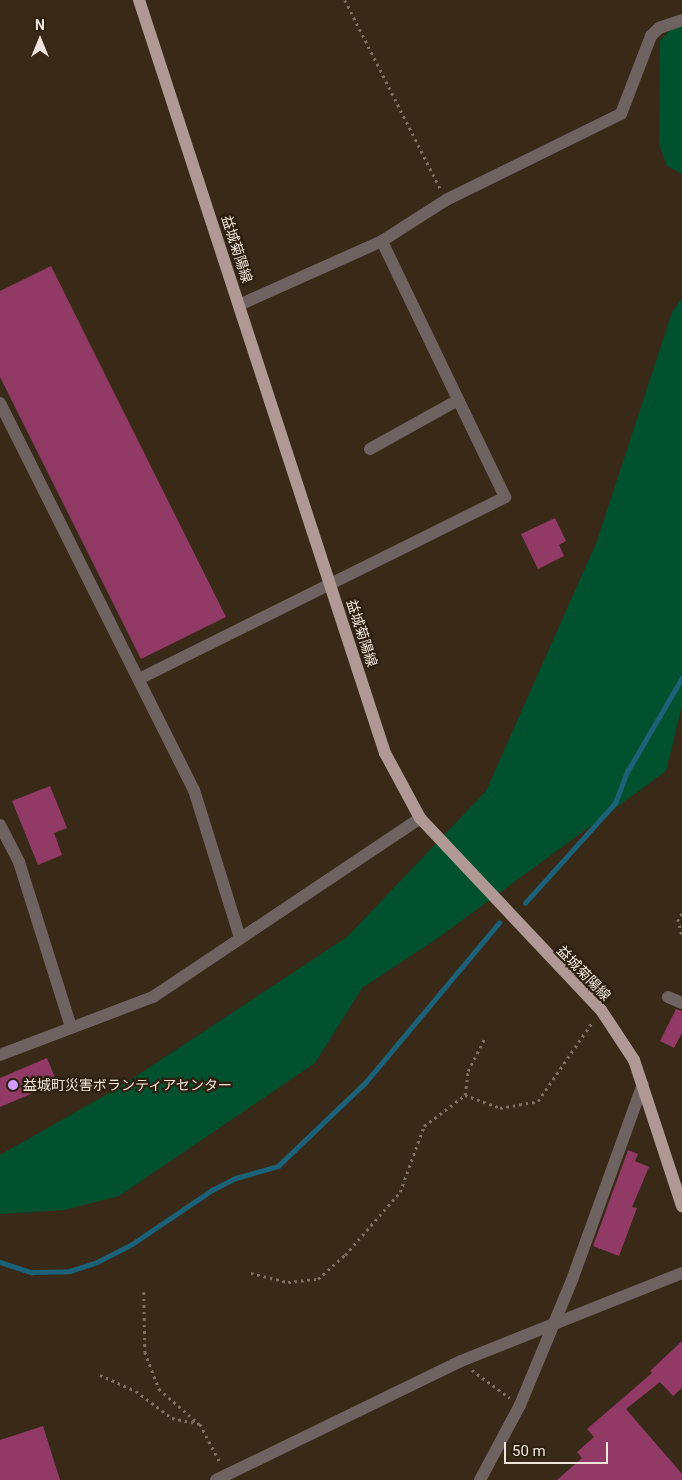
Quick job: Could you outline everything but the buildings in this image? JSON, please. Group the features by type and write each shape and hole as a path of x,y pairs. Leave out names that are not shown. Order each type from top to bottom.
{"main road":[{"name":"益城菊陽線","path":"139,0 385,753 420,818 600,1010 634,1060 644,1084 682,1206"}],"street":[{"path":"239,304 382,241 446,200 621,114 651,36 659,28 682,20"},
{"path":"138,679 504,497 382,241"},
{"path":"370,450 458,400"},
{"path":"0,403 194,790 240,938"},
{"path":"0,1054 153,997 420,818"},
{"path":"0,825 19,862 71,1027"},
{"path":"668,998 682,1002"},
{"path":"480,1480 520,1405 554,1323 644,1084"},
{"path":"222,1478 461,1361 682,1273"}],"path":[{"path":"345,0 446,200"},
{"path":"682,914 678,920 682,935"},
{"path":"464,1095 500,1108 538,1101 600,1010"},
{"path":"251,1273 288,1282 318,1279 345,1255 400,1192 424,1126 464,1095 468,1071 484,1039"},
{"path":"144,1292 145,1352 159,1389 200,1424 222,1478"},
{"path":"461,1361 520,1405"},
{"path":"100,1375 136,1391 172,1418 200,1424"}],"green space":[{"path":"682,26 682,174 667,166 659,145 660,41 671,29"},
{"path":"682,298 682,706 666,771 435,940 362,988 315,1063 119,1196 64,1210 0,1214 0,1155 118,1088 347,937 486,791 597,541 672,312"}],"waterway":[{"path":"525,903 615,803 627,772 682,678"},
{"path":"0,1262 31,1272 70,1271 97,1262 132,1244 212,1190 236,1178 278,1166 365,1083 499,923"}],"place":[{"name":"益城町災害ボランティアセンター","path":"13,1085"}]}
